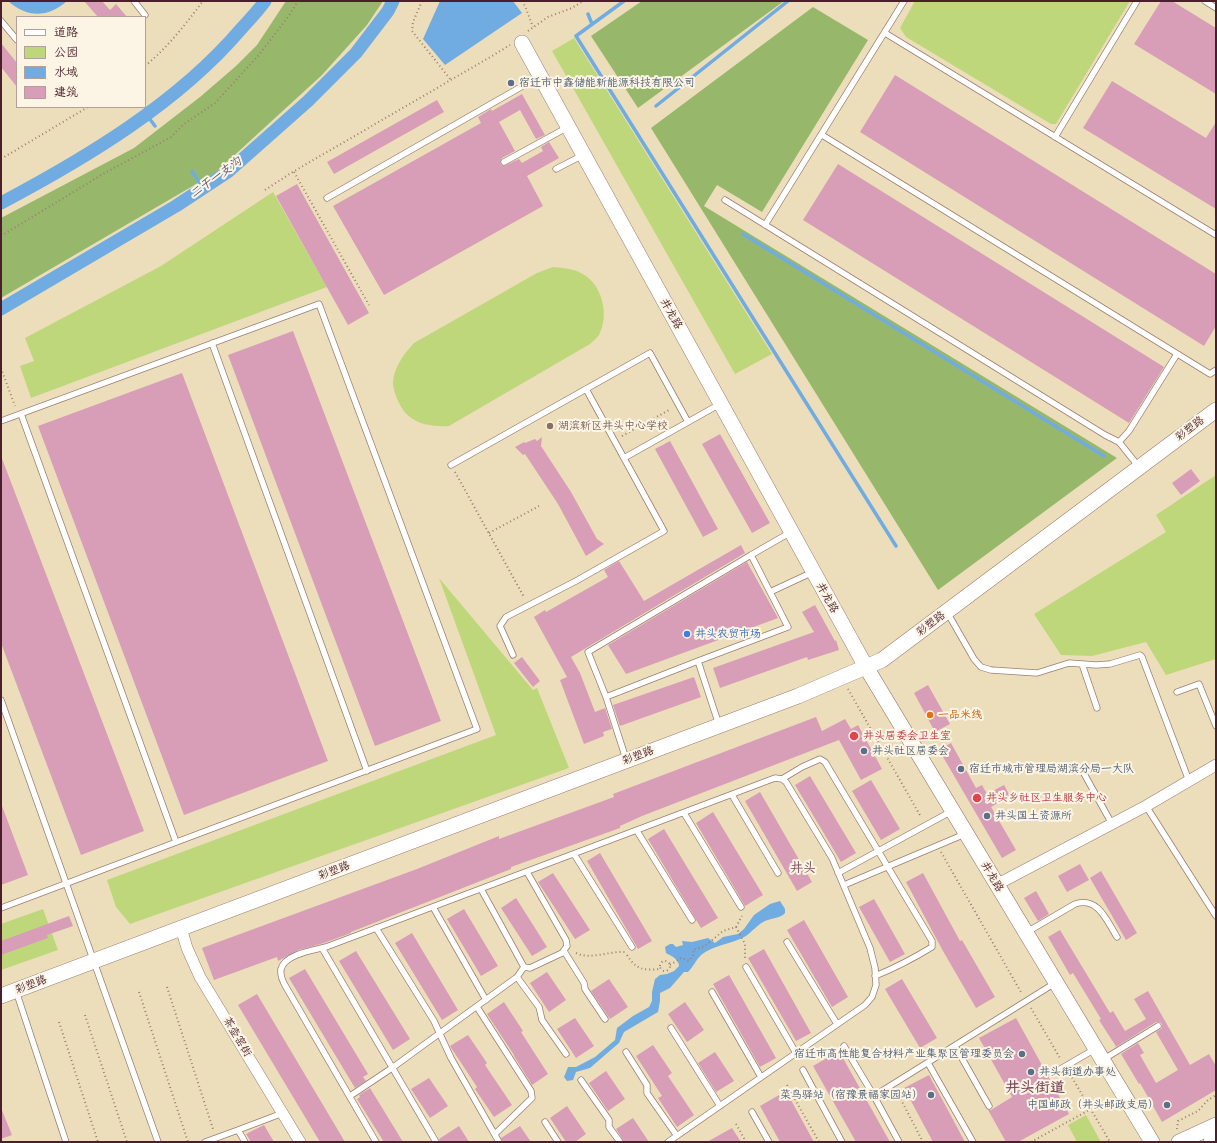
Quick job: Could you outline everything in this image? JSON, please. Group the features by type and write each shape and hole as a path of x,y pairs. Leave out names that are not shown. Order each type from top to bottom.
{"street":[{"name":"井龙路","path":"520,41 866,667 1025,934 1152,1142"},
{"name":"彩塑路","path":"1,996 798,696 882,660 1216,410"},
{"path":"996,885 1146,806 1216,765"},
{"name":"茶壶窑街","path":"181,928 187,948 200,977 300,1142"},
{"path":"1181,1141 1216,1124"},
{"path":"1211,1142 1216,1139"}],"lane":[{"path":"134,1 145,15"},
{"path":"765,225 904,1"},
{"path":"1055,137 1137,1"},
{"path":"1205,1 1216,8"},
{"path":"1,21 16,39"},
{"path":"884,32 1216,235"},
{"path":"327,198 540,76"},
{"path":"504,162 568,127"},
{"path":"822,135 1176,354 1210,374 1216,370"},
{"path":"556,169 583,155"},
{"path":"725,200 1104,435 1119,442 1139,467"},
{"path":"1,421 319,304 477,729 1,908"},
{"path":"212,343 367,771"},
{"path":"451,466 650,353 688,422"},
{"path":"1119,442 1129,431 1176,354"},
{"path":"513,654 500,626 506,617 576,581 664,531 586,389"},
{"path":"624,458 720,404"},
{"path":"20,414 176,842"},
{"path":"627,760 606,697 588,652 791,532"},
{"path":"606,697 788,627 751,555"},
{"path":"770,592 813,572"},
{"path":"946,612 974,659 981,667 991,670 1037,673 1069,663 1096,666 1110,664 1140,655 1189,781"},
{"path":"698,661 720,725"},
{"path":"1082,664 1097,708"},
{"path":"1177,692 1199,684 1216,726"},
{"path":"1,700 95,961 158,1142"},
{"path":"782,779 802,767 820,759 825,762 932,941 932,947 895,968 875,976"},
{"path":"1082,770 1112,824"},
{"path":"376,1142 281,977 281,969 286,961 307,951 322,948 433,907 775,778 782,779 786,782 832,858 870,948 876,985 872,997 865,1005 668,1142"},
{"path":"732,795 778,873"},
{"path":"1146,806 1216,916"},
{"path":"838,873 952,811"},
{"path":"684,813 741,907"},
{"path":"637,831 692,920"},
{"path":"844,885 965,834"},
{"path":"574,854 632,946"},
{"path":"524,967 530,968 562,953 565,949 566,940 527,872"},
{"path":"481,889 524,967"},
{"path":"1025,934 1075,904 1082,902 1096,906 1117,937"},
{"path":"433,907 486,1000"},
{"path":"376,928 434,1021 451,1058 499,1142"},
{"path":"787,942 836,1024"},
{"path":"322,948 436,1142"},
{"path":"565,949 584,982 585,989 605,1019"},
{"path":"350,1096 392,1068 486,1000 517,977 524,967"},
{"path":"746,967 796,1053"},
{"path":"517,977 539,1007 542,1020 566,1054"},
{"path":"874,1096 1055,982"},
{"path":"16,991 66,1142"},
{"path":"712,992 762,1077"},
{"path":"477,1006 531,1091 532,1098 494,1134"},
{"path":"1052,1074 1065,1066 1098,1054 1158,1026"},
{"path":"671,1028 720,1106"},
{"path":"844,1046 899,1142"},
{"path":"955,1046 989,1106"},
{"path":"626,1052 648,1086 647,1093 677,1136"},
{"path":"928,1062 973,1142"},
{"path":"802,1070 842,1142"},
{"path":"581,1080 609,1120 609,1127 620,1142"},
{"path":"752,1112 769,1142"},
{"path":"204,1142 283,1113"},
{"path":"546,1122 558,1142"},
{"path":"238,1130 245,1142"}],"path":[{"path":"146,65 163,51 183,28 203,1"},
{"path":"1,236 103,174 171,137 184,124 215,102 258,56 288,17 298,1"},
{"path":"422,1 412,22 412,31 451,80"},
{"path":"522,1 532,27"},
{"path":"265,190 520,41 532,27 548,17 572,8 583,1"},
{"path":"1,158 86,108"},
{"path":"294,172 369,305"},
{"path":"1,368 20,414"},
{"path":"614,440 679,405"},
{"path":"451,466 529,606"},
{"path":"489,533 539,506"},
{"path":"841,678 926,825"},
{"path":"937,846 1026,1001 1110,1142"},
{"path":"565,949 588,956 626,952 632,963 639,969 661,969 664,971 681,958 689,961 694,954 693,950 705,946 722,931 736,927 743,914 741,907"},
{"path":"736,927 744,940 744,959 746,967"},
{"path":"661,969 660,964 662,961 667,961 670,965"},
{"path":"167,987 216,1138"},
{"path":"139,992 188,1142"},
{"path":"86,1014 127,1142"},
{"path":"59,1022 98,1142"},
{"path":"787,1085 819,1142"},
{"path":"893,1085 923,1142"},
{"path":"1181,1141 1176,1127 1178,1121 1198,1111 1208,1100 1216,1095"},
{"path":"1031,1142 1091,1109"},
{"path":"736,1124 746,1142"}],"green space":[{"path":"286,1 383,1 367,25 322,75 215,173 1,298 1,218 134,148 200,97 236,66 257,45"},
{"path":"642,1 784,1 638,108 591,36"},
{"path":"915,1 1130,1 1056,124 1051,124 906,37 900,28"},
{"path":"813,7 868,40 762,212 717,185 704,206 1117,458 938,590 651,128"},
{"path":"574,38 772,354 735,374 552,51"},
{"path":"273,192 327,287 31,398 20,366 34,361 25,338 161,266"},
{"path":"553,267 570,269 579,272 592,281 597,288 603,303 604,311 604,319 599,335 590,344 449,426 423,424 414,420 407,414 401,407 396,397 393,378 397,367 406,352 414,343 537,273"},
{"path":"1216,475 1216,659 1166,675 1146,642 1092,656 1061,655 1034,614 1166,532 1156,515"},
{"path":"439,578 533,690 537,688 569,768 130,924 116,907 107,880 496,735"},
{"path":"43,909 58,950 1,970 1,924"},
{"path":"1086,1115 1101,1142 1077,1142 1068,1125"}],"water":[{"path":"8,1 67,1 52,11 38,14 23,11"},
{"path":"440,1 513,1 522,13 445,65 423,39"},
{"path":"780,901 785,909 785,913 783,915 762,923 741,939 711,949 701,955 688,972 684,972 670,988 660,993 658,1012 624,1032 619,1043 590,1068 576,1072 573,1080 567,1081 564,1077 568,1067 576,1067 595,1057 615,1040 617,1028 633,1016 649,1007 652,1001 652,992 655,979 660,975 674,971 679,966 676,960 666,953 665,947 670,944 673,944 676,947 683,945 682,941 692,942 708,938 715,943 723,937 738,934 744,929 754,915 770,904"}],"building":[{"path":"84,1 102,1 110,10 116,4 126,16 97,16"},
{"path":"1161,1 1172,1 1216,28 1216,94 1134,44"},
{"path":"1,43 16,62 16,86 1,67"},
{"path":"895,75 1216,274 1216,326 1204,346 860,132"},
{"path":"1112,81 1206,138 1216,122 1216,209 1083,128"},
{"path":"522,94 545,135 536,139 520,110 499,122 515,151 502,158 500,162 501,165 504,166 519,159 522,163 543,151 541,147 549,142 559,158 527,176 543,206 384,295 333,206 481,123 478,117"},
{"path":"437,100 444,112 334,174 327,162"},
{"path":"838,164 1164,367 1129,423 803,220"},
{"path":"297,184 369,313 348,325 276,196"},
{"path":"293,331 441,721 375,746 228,355"},
{"path":"182,373 328,761 184,815 38,426"},
{"path":"720,434 770,523 752,533 702,444"},
{"path":"542,437 541,446 571,492 597,539 604,544 586,556 558,504 525,454 523,455 515,447 524,442 525,443 535,439 537,441"},
{"path":"670,441 718,529 703,537 655,449"},
{"path":"1,456 144,831 81,855 1,643"},
{"path":"1191,469 1200,481 1181,495 1172,483"},
{"path":"741,545 745,553 571,657 580,673 595,712 605,708 612,729 603,732 604,736 584,744 560,680 567,677 534,617 545,610 546,612 608,577 604,570 619,561 644,601"},
{"name":"井头农贸市场","path":"747,562 778,618 626,674 608,645"},
{"path":"815,605 835,641 836,640 839,650 808,660 807,657 720,688 713,668 814,632 802,612"},
{"path":"522,657 540,681 533,687 514,663"},
{"path":"694,677 701,697 620,726 613,705"},
{"path":"928,685 950,724 935,732 914,693"},
{"path":"816,717 822,731 845,719 851,729 858,725 882,769 861,780 839,740 642,816 620,826 620,828 511,867 511,869 351,933 299,950 278,961 277,957 214,980 202,948 417,869 499,836 499,839 614,797 613,794"},
{"path":"951,743 976,788 982,785 987,794 1004,785 1010,796 991,807 1016,850 1002,858 939,750"},
{"path":"810,776 856,853 841,862 795,785"},
{"path":"871,780 900,829 881,840 852,791"},
{"path":"760,792 812,882 797,891 745,801"},
{"path":"1,806 28,875 1,885"},
{"path":"713,812 763,895 745,906 696,823"},
{"path":"664,829 718,918 701,928 648,839"},
{"path":"600,853 652,941 638,949 587,861"},
{"path":"1080,864 1089,880 1067,892 1058,876"},
{"path":"1101,871 1137,933 1126,940 1090,878"},
{"path":"553,873 590,930 575,939 538,882"},
{"path":"923,873 960,941 962,940 995,997 976,1008 906,882"},
{"path":"1036,891 1049,914 1038,921 1024,898"},
{"path":"516,898 547,947 532,956 501,908"},
{"path":"874,899 905,954 890,962 859,907"},
{"path":"464,909 498,966 481,976 447,919"},
{"path":"69,916 73,926 47,935 48,938 1,955 1,941"},
{"path":"804,920 848,997 832,1007 787,930"},
{"path":"1060,930 1110,1013 1113,1011 1125,1031 1146,1019 1134,999 1148,991 1190,1065 1209,1054 1216,1066 1216,1090 1162,1122 1140,1083 1139,1084 1121,1054 1138,1043 1144,1053 1140,1055 1156,1083 1178,1070 1156,1032 1162,1028 1162,1024 1160,1022 1156,1022 1116,1047 1073,973 1070,975 1048,937"},
{"path":"412,933 458,1010 442,1020 395,943"},
{"path":"764,949 811,1033 796,1041 748,958"},
{"path":"356,951 410,1039 393,1050 339,961"},
{"path":"305,969 368,1074 363,1077 366,1081 355,1088 289,978"},
{"path":"547,972 566,1000 549,1012 530,983"},
{"path":"729,975 776,1058 760,1067 713,984"},
{"path":"609,979 628,1007 610,1019 591,991"},
{"path":"902,979 937,1038 920,1048 885,989"},
{"path":"257,994 345,1142 320,1142 238,1005"},
{"path":"504,1002 548,1074 532,1085 487,1014"},
{"path":"685,1002 704,1030 687,1042 668,1014"},
{"path":"575,1018 594,1046 576,1058 557,1029"},
{"path":"1016,1018 1069,1114 1018,1142 1006,1142 988,1110 991,1110 1012,1097 979,1038"},
{"path":"468,1035 487,1063 485,1065 512,1105 494,1117 475,1089 477,1087 450,1046"},
{"path":"653,1045 672,1073 668,1076 694,1115 677,1127 658,1098 662,1096 636,1056"},
{"path":"839,1051 890,1142 856,1142 813,1066"},
{"path":"715,1052 734,1081 716,1092 698,1063"},
{"path":"606,1071 625,1099 608,1111 589,1083"},
{"path":"929,1075 965,1142 933,1142 904,1088"},
{"path":"429,1078 448,1106 430,1118 411,1089"},
{"path":"370,1088 403,1142 384,1142 357,1099 360,1097 359,1095"},
{"path":"786,1091 814,1142 780,1142 760,1106"},
{"path":"567,1106 586,1134 575,1142 566,1142 550,1118"},
{"path":"1,1108 12,1135 1,1139"},
{"path":"633,1118 649,1142 624,1142 616,1129"},
{"path":"264,1125 274,1142 251,1142 246,1134"},
{"path":"459,1126 469,1142 440,1142 439,1139"},
{"path":"520,1126 531,1142 503,1142 501,1138"},
{"path":"732,1128 741,1142 707,1142"}],"waterway":[{"path":"1,203 98,148 160,105 216,56 265,1"},
{"name":"二干一支沟","path":"1,309 176,206 229,171 308,101 356,53 388,11 393,1"},
{"path":"624,1 576,36 896,546"},
{"path":"656,106 788,1"},
{"path":"588,14 592,24"},
{"path":"146,114 155,126"},
{"path":"192,171 203,188"},
{"path":"743,234 1104,456"}],"place":[{"name":"宿迁市中鑫储能新能源科技有限公司","path":"511,83"},
{"name":"湖滨新区井头中心学校","path":"550,426"},
{"name":"井头农贸市场","path":"687,634"},
{"name":"一品米线","path":"930,715"},
{"name":"井头居委会卫生室","path":"854,736"},
{"name":"井头社区居委会","path":"864,751"},
{"name":"宿迁市城市管理局湖滨分局一大队","path":"961,769"},
{"name":"井头乡社区卫生服务中心","path":"977,798"},
{"name":"井头国土资源所","path":"987,816"},
{"name":"宿迁市高性能复合材料产业集聚区管理委员会","path":"1022,1054"},
{"name":"井头街道办事处","path":"1031,1072"},
{"name":"菜鸟驿站（宿豫景福家园站）","path":"931,1095"},
{"name":"中国邮政（井头邮政支局）","path":"1167,1105"}],"district":[{"name":"井头","path":"803,869"},
{"name":"井头街道","path":"1035,1088"}]}
